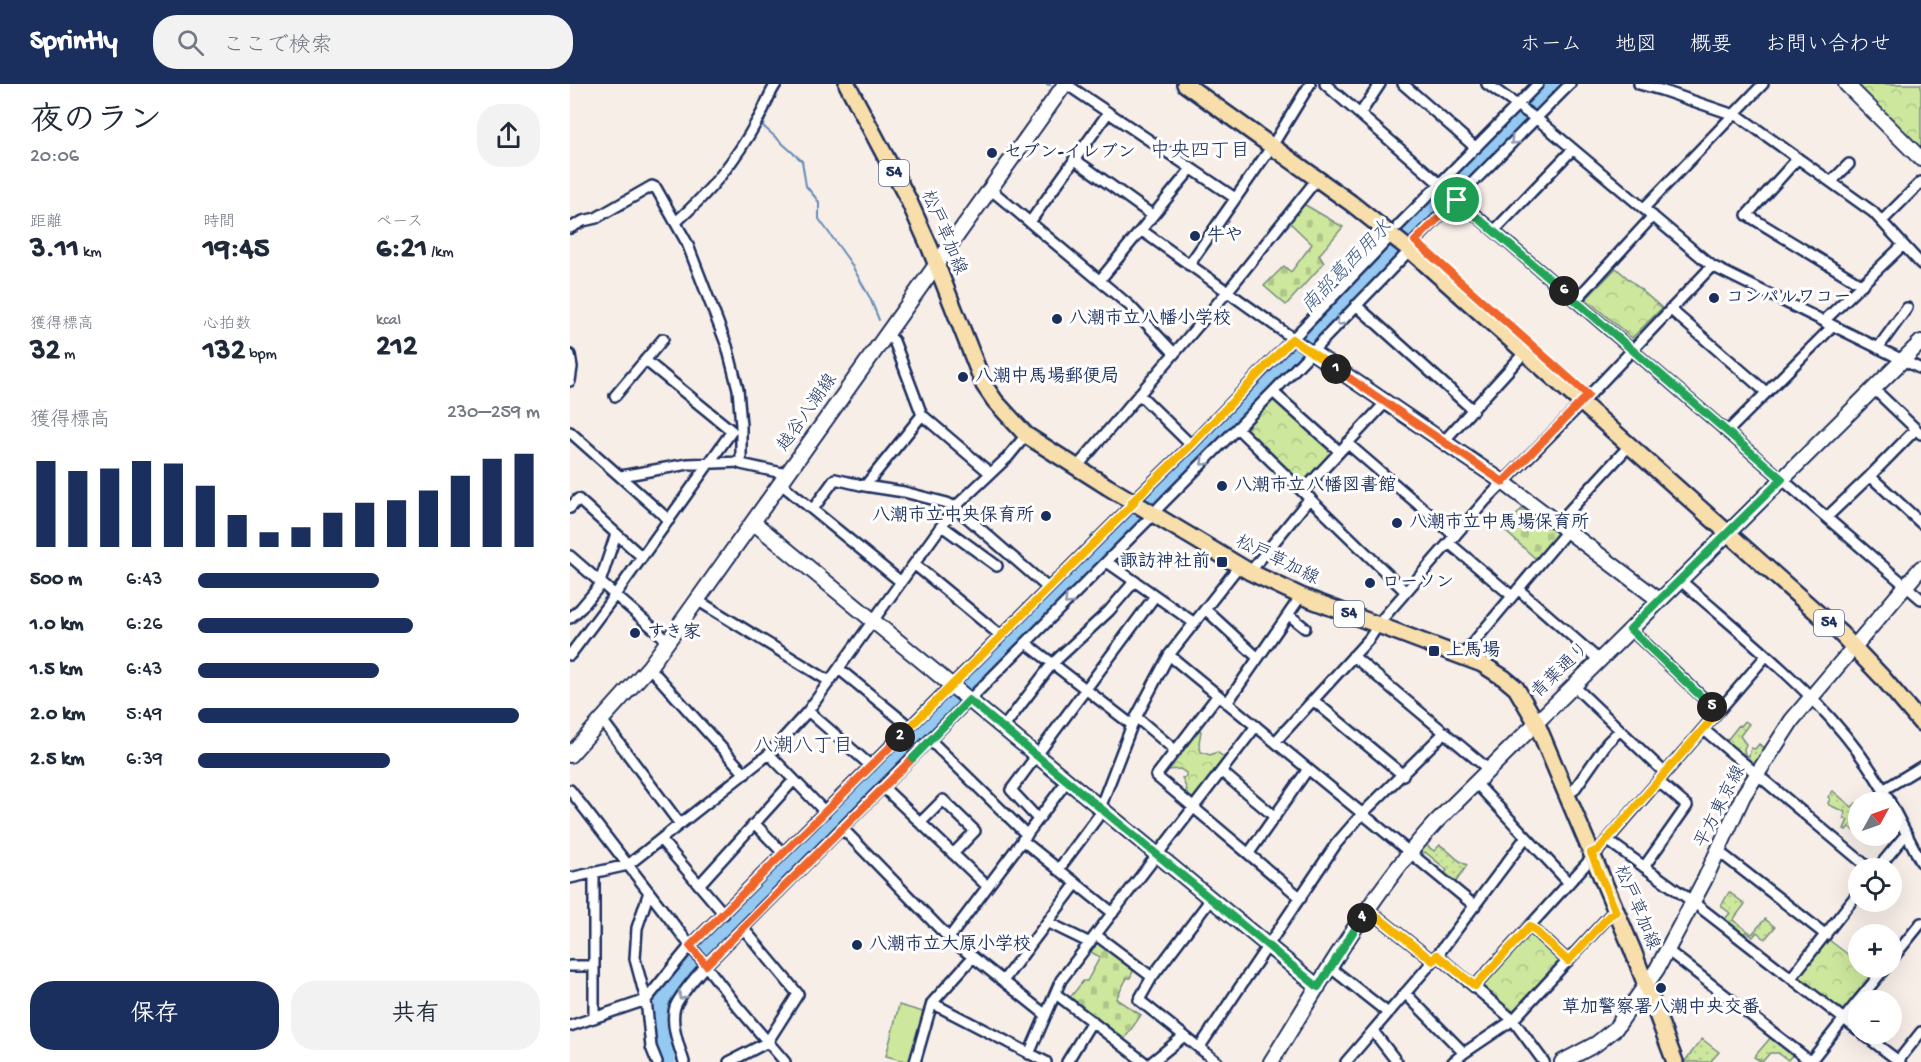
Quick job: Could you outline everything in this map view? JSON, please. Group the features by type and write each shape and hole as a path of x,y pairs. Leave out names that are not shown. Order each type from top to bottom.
{"main road":[{"name":"松戸草加線","path":"847,84 908,199 984,385 995,401 1026,435 1076,468 1244,569 1301,596 1462,656 1492,670 1510,683 1521,696 1536,722 1646,984 1675,1062"},
{"name":"54","path":"1185,84 1274,143 1412,245 1899,681 1921,708"},
{"name":"54","path":"1201,84 1317,179 1395,231"},
{"name":"54","path":"1412,245 1525,352 1585,399 1629,446 1731,529"},
{"name":"54","path":"1857,643 1921,723"}],"street":[{"path":"676,222 708,192 723,174 758,120 766,98 776,84"},
{"path":"1066,84 1235,198"},
{"name":"越谷八潮線","path":"570,755 649,667 1066,84"},
{"path":"1189,265 1274,143 1310,84"},
{"path":"1325,84 1440,184"},
{"path":"1360,114 1380,84"},
{"path":"1403,84 1476,148"},
{"path":"1488,84 1535,117 1712,266 1921,369"},
{"path":"570,1026 646,1000 691,947 1191,445 1538,84"},
{"path":"684,1062 675,1030 674,1009 705,964 1107,562 1312,352 1535,117 1570,84"},
{"path":"1639,84 1735,114 1860,201 1882,221 1921,264"},
{"path":"1644,208 1763,84"},
{"path":"1846,84 1921,159"},
{"path":"1030,222 1108,112"},
{"path":"1494,231 1573,149"},
{"path":"1798,158 1748,215 1862,285"},
{"path":"1074,159 1152,215"},
{"path":"1831,182 1849,164"},
{"path":"1100,280 1191,168"},
{"path":"1076,468 1227,292 1317,179"},
{"path":"1882,221 1921,182"},
{"path":"570,228 583,221 596,218 652,186 660,192 695,263 735,371 741,426 741,462"},
{"path":"990,189 1130,306 1174,353"},
{"path":"1457,200 1921,599"},
{"path":"1575,301 1653,216"},
{"path":"1141,230 1292,339 1503,482 1659,600"},
{"path":"1727,432 1828,331 1828,317 1903,245"},
{"path":"1275,742 1353,656 1384,617 1503,482 1712,266"},
{"path":"1356,306 1473,410"},
{"path":"1878,348 1907,308"},
{"path":"1670,309 1766,392"},
{"path":"886,334 894,340 922,415 990,473"},
{"path":"615,396 663,339"},
{"name":"青葉通り","path":"1271,1062 1368,909 1408,852 1488,769 1921,342"},
{"path":"1443,442 1525,352"},
{"path":"570,355 572,367 570,381"},
{"path":"570,655 732,431 645,360"},
{"path":"1827,517 1918,431 1873,388"},
{"path":"1273,392 1339,451"},
{"path":"1139,394 1191,445"},
{"path":"1058,870 1101,809 1134,721 1169,655 1193,622 1244,569 1339,451 1386,402"},
{"path":"865,486 922,415"},
{"path":"1237,428 1406,592"},
{"path":"570,432 610,470 621,476 669,520"},
{"path":"570,878 628,865 769,754 808,711 955,507 1008,457 1026,435"},
{"path":"1347,443 1452,540 1599,660"},
{"path":"1462,656 1515,593 1563,527 1629,446"},
{"path":"621,476 688,464 741,462 741,464 783,478 813,509 901,582"},
{"path":"1870,476 1921,523"},
{"path":"813,509 836,479 947,503 955,507 1048,588"},
{"path":"570,508 578,499 642,557"},
{"path":"753,522 1318,987"},
{"path":"942,526 997,566"},
{"path":"570,618 581,608 601,582 616,534"},
{"path":"570,556 668,641"},
{"path":"1107,562 1193,622"},
{"path":"914,564 1000,635"},
{"name":"平方東京線","path":"1562,1062 1605,1038 1620,1022 1667,950 1693,902 1743,796 1792,720 1921,568"},
{"path":"1680,580 1812,697 1851,743 1884,790 1921,767"},
{"path":"1003,728 1052,664 1108,611 1134,582"},
{"path":"1038,819 1011,790 1155,596"},
{"path":"1227,703 1301,596"},
{"path":"697,600 829,681"},
{"path":"1205,609 1258,658"},
{"path":"1289,615 1305,628"},
{"path":"1630,629 1718,712"},
{"path":"1026,643 1086,689 1176,751"},
{"path":"1169,655 1474,906"},
{"path":"1353,656 1488,769"},
{"path":"1475,986 1588,862 1766,656"},
{"path":"649,667 745,774"},
{"path":"839,669 910,727"},
{"path":"1573,685 1620,730 1688,806 1644,867"},
{"path":"1218,695 1156,776 1301,898"},
{"path":"1313,700 1402,775"},
{"path":"808,711 871,766"},
{"path":"602,720 680,824"},
{"path":"1029,1054 1061,981 1256,726"},
{"path":"1703,729 1857,858"},
{"path":"1567,794 1574,790 1607,743 1620,730"},
{"path":"1199,1048 1336,844 1362,814 1444,732"},
{"path":"930,740 1058,870 1113,913"},
{"path":"769,754 825,812"},
{"path":"1249,853 1308,769"},
{"path":"1222,772 1275,817"},
{"path":"699,885 794,780"},
{"path":"949,938 1067,781"},
{"path":"1475,782 1569,883"},
{"path":"883,787 987,886"},
{"path":"570,790 766,1042 785,1062"},
{"path":"920,823 943,800 975,831 953,854"},
{"path":"755,824 783,853"},
{"path":"1902,825 1921,862"},
{"path":"842,828 949,938 1046,1015"},
{"path":"1886,858 1903,838 1908,836"},
{"path":"1346,1062 1435,958 1526,837"},
{"path":"661,840 724,914"},
{"path":"1607,840 1693,902 1848,1022"},
{"path":"1718,851 1826,934"},
{"path":"594,872 594,1018"},
{"path":"1003,981 1076,884"},
{"path":"649,892 637,928 635,959 646,1000 651,1047 657,1062"},
{"path":"1211,899 1152,977 1139,1000 1217,1062"},
{"path":"1791,978 1848,906"},
{"path":"1368,909 1475,986 1513,1020 1544,1062"},
{"path":"1454,1062 1513,1020 1610,915 1616,912"},
{"path":"1047,922 1093,939 1152,977"},
{"path":"1902,947 1921,923"},
{"path":"1530,926 1568,961"},
{"path":"729,1062 766,1042 780,1025 798,994 743,928"},
{"path":"1667,950 1810,1062 1848,1014"},
{"path":"915,1062 932,1003 973,957"},
{"path":"570,966 594,966"},
{"path":"1330,968 1388,1013"},
{"path":"1868,990 1877,978"},
{"path":"1406,993 1464,1053"},
{"path":"1056,994 1144,1062"},
{"path":"932,1003 1046,1062"},
{"path":"1067,1062 1092,1021"},
{"path":"1373,1031 1397,1062"},
{"path":"1876,1044 1899,1061 1921,1032"},
{"path":"1152,1062 1184,1036"}],"green space":[{"path":"1852,84 1921,84 1921,154"},
{"path":"1302,203 1343,227 1319,255 1324,263 1286,305 1264,286 1284,266 1291,272 1312,244 1288,221"},
{"path":"1616,268 1662,308 1632,338 1586,299"},
{"path":"1273,399 1334,451 1303,485 1245,430 1246,426"},
{"path":"1526,504 1560,534 1537,560 1504,530"},
{"path":"1745,721 1749,724 1740,736 1746,744 1745,755 1749,756 1751,748 1755,749 1759,744 1767,749 1756,765 1752,766 1725,743"},
{"path":"1198,730 1201,731 1199,743 1201,752 1210,755 1217,752 1225,758 1192,800 1185,793 1187,790 1182,778 1186,777 1186,773 1180,769 1168,770"},
{"path":"1833,791 1848,804 1848,820 1844,818 1845,812 1829,805 1828,797"},
{"path":"1426,845 1434,851 1440,845 1467,865 1454,885 1443,876 1447,870 1425,852 1420,857 1417,854"},
{"path":"1729,892 1745,904 1733,920 1752,934 1765,919 1775,927 1765,939 1757,932 1753,937 1746,932 1743,935 1724,920 1730,913 1721,906"},
{"path":"1529,932 1533,932 1562,958 1562,962 1515,1013 1511,1013 1482,988 1481,983"},
{"path":"1097,940 1134,969 1116,999 1141,1015 1123,1041 1069,999 1083,981 1087,981 1100,957 1089,951"},
{"path":"1829,940 1848,954 1848,978 1872,978 1863,990 1848,990 1846,1012 1842,1012 1799,979 1798,975 1825,941"},
{"path":"899,1005 923,1012 909,1062 886,1056"},
{"path":"1772,1036 1794,1053 1788,1060 1778,1053 1770,1053 1762,1062 1754,1057"},
{"path":"1702,1039 1719,1052 1710,1062 1684,1062"}],"waterway":[{"path":"773,99 783,84"},
{"path":"1046,84 1050,85"},
{"name":"南部葛西用水","path":"668,1062 663,1042 661,1003 675,981 1244,407 1357,284 1552,84"},
{"path":"770,104 763,126 802,161 806,186 819,202 819,219 850,262 879,320"}],"place":[{"name":"セブン-イレブン","path":"992,153"},
{"name":"牛や","path":"1195,236"},
{"name":"コンパルワコー","path":"1714,298"},
{"name":"八潮市立八幡小学校","path":"1057,319"},
{"name":"八潮中馬場郵便局","path":"963,377"},
{"name":"八潮市立八幡図書館","path":"1222,486"},
{"name":"八潮市立中央保育所","path":"1046,516"},
{"name":"八潮市立中馬場保育所","path":"1397,523"},
{"name":"諏訪神社前","path":"1222,562"},
{"name":"ローソン","path":"1370,583"},
{"name":"すき家","path":"635,633"},
{"name":"上馬場","path":"1434,651"},
{"name":"八潮市立大原小学校","path":"857,945"},
{"name":"草加警察署八潮中央交番","path":"1661,988"}],"district":[{"name":"中央四丁目","path":"1200,152"},
{"name":"八潮八丁目","path":"803,747"}],"route":[{"path":"1457,200 1782,479 1630,629 1718,712 1598,850 1591,853 1616,912 1610,915 1568,961 1530,926 1475,986 1437,955 1433,961 1368,909 1318,987 969,700 706,965 690,946 1134,503 1132,502 1191,445 1292,339 1503,482 1582,403 1588,395 1415,241 1457,200"}]}
